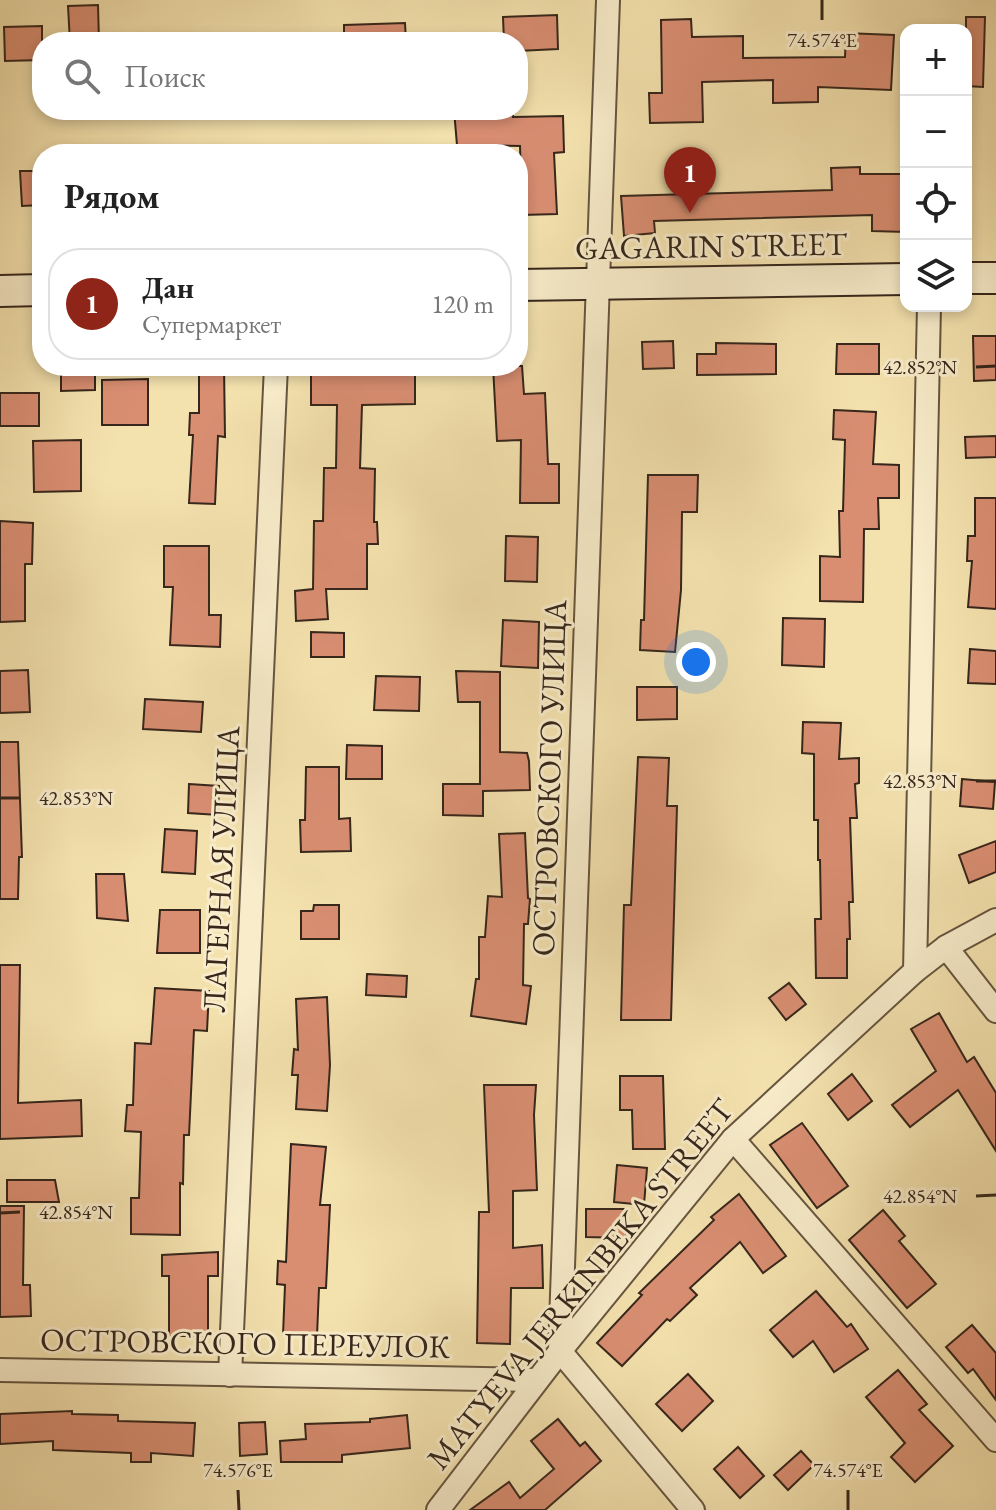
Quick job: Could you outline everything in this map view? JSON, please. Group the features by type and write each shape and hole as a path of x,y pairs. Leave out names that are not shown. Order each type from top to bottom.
{"main road":[{"path":"972,278 996,278"},
{"name":"GAGARIN STREET","path":"528,285 900,279"},
{"path":"0,291 32,290"}],"street":[{"name":"ОСТРОВСКОГО УЛИЦА","path":"560,1351 608,0"},
{"path":"915,971 929,312"},
{"name":"ЛАГЕРНАЯ УЛИЦА","path":"230,1375 276,376"},
{"name":"MATYEVA JERKINBEKA STREET","path":"438,1510 560,1351 733,1139 915,971 946,947 996,920"},
{"path":"946,947 996,1011"},
{"path":"733,1139 996,1440"},
{"path":"560,1351 693,1510"},
{"name":"ОСТРОВСКОГО ПЕРЕУЛОК","path":"0,1370 537,1380"}],"building":[{"path":"98,5 99,32 69,32 68,6"},
{"path":"557,15 558,49 528,50 528,32 504,32 503,17"},
{"path":"966,17 985,17 983,87 972,86 972,24 966,24"},
{"path":"691,19 692,37 743,36 743,58 845,57 846,33 894,35 891,90 818,87 818,102 773,103 773,80 702,82 703,122 650,123 649,93 662,93 661,20"},
{"path":"405,23 405,32 344,32 344,25"},
{"path":"42,26 42,32 32,32 32,60 5,61 4,27"},
{"path":"563,116 564,152 554,153 557,214 528,215 528,144 457,144 455,120 528,120 528,117"},
{"path":"860,167 860,174 900,174 900,232 872,231 872,215 654,221 655,233 624,236 621,196 832,190 831,168"},
{"path":"20,171 32,171 32,206 22,206"},
{"path":"973,336 996,336 996,380 974,381"},
{"path":"673,341 674,368 643,369 642,342"},
{"path":"716,343 776,344 776,374 697,375 697,354 716,354"},
{"path":"837,344 879,344 879,374 836,374"},
{"path":"61,376 95,376 95,390 61,391"},
{"path":"199,376 224,376 225,437 218,436 215,504 189,503 193,435 189,435 190,413 199,413"},
{"path":"311,376 415,376 415,404 362,405 360,468 375,469 374,522 377,522 378,544 367,544 367,589 326,589 328,619 296,621 295,591 313,589 314,521 323,521 324,468 336,468 337,405 311,405"},
{"path":"494,376 523,376 524,394 545,393 548,464 559,464 559,503 520,503 521,440 497,441"},
{"path":"148,379 148,425 102,425 102,380"},
{"path":"0,393 39,393 39,426 0,426"},
{"path":"834,410 876,412 873,464 899,465 899,498 878,498 879,529 864,529 863,602 820,601 820,556 840,557 839,511 843,511 845,440 833,439"},
{"path":"996,436 996,457 966,458 965,437"},
{"path":"81,440 81,491 34,492 33,441"},
{"path":"648,475 698,475 697,512 682,512 681,590 675,652 640,650 641,620 644,620"},
{"path":"975,498 996,498 996,609 968,607 972,561 967,561 968,536 975,536"},
{"path":"0,521 33,523 32,564 25,564 25,621 0,622"},
{"path":"506,536 538,537 537,582 505,581"},
{"path":"164,546 209,546 209,615 221,615 220,647 170,645 173,587 164,587"},
{"path":"783,618 825,619 824,667 782,665"},
{"path":"503,620 539,622 538,668 501,666"},
{"path":"311,632 344,633 344,657 311,657"},
{"path":"970,649 996,651 996,684 968,683"},
{"path":"28,670 30,712 0,713 0,671"},
{"path":"456,671 500,672 500,752 527,753 529,761 530,790 483,791 483,816 443,815 443,784 480,784 480,702 458,702"},
{"path":"376,676 420,677 419,711 374,710"},
{"path":"637,687 677,687 677,719 637,720"},
{"path":"145,699 203,702 201,732 143,729"},
{"path":"803,722 841,723 839,759 859,758 859,783 855,784 857,818 850,818 853,902 849,902 847,978 816,978 815,919 821,919 818,820 814,820 814,754 802,753"},
{"path":"0,742 18,742 22,857 19,857 18,899 0,899"},
{"path":"347,745 382,746 382,779 346,779"},
{"path":"638,757 669,758 667,806 677,806 671,1020 621,1020 624,905 631,905"},
{"path":"306,767 339,767 339,819 350,818 351,851 301,852 300,820 305,820"},
{"path":"962,779 995,782 993,809 960,806"},
{"path":"189,784 219,786 218,815 188,813"},
{"path":"165,829 197,831 195,874 162,872"},
{"path":"525,833 530,899 528,924 524,924 523,985 531,986 526,1024 471,1016 476,979 479,979 479,937 485,937 488,896 502,897 499,834"},
{"path":"996,841 996,872 969,883 959,855"},
{"path":"96,874 124,874 128,921 97,918"},
{"path":"314,905 339,905 339,939 301,939 301,911 313,911"},
{"path":"160,910 200,910 200,953 157,953"},
{"path":"0,965 20,965 18,1103 81,1100 82,1136 0,1139"},
{"path":"367,974 407,976 406,997 366,995"},
{"path":"789,983 806,1004 786,1020 769,998"},
{"path":"155,988 209,991 207,1031 194,1030 189,1135 184,1135 183,1184 180,1183 180,1235 131,1234 131,1198 139,1198 141,1132 125,1131 127,1105 133,1105 135,1043 151,1044"},
{"path":"327,997 330,1065 327,1111 296,1109 298,1075 292,1075 294,1049 298,1050 296,999"},
{"path":"939,1013 967,1062 974,1057 996,1093 996,1151 958,1090 910,1127 892,1105 936,1071 911,1029"},
{"path":"852,1074 872,1101 848,1120 828,1094"},
{"path":"620,1076 663,1076 665,1149 633,1149 632,1110 620,1110"},
{"path":"484,1085 536,1085 537,1190 513,1191 513,1248 542,1245 543,1288 511,1288 510,1344 477,1343 479,1212 489,1212"},
{"path":"802,1123 848,1186 817,1208 770,1145"},
{"path":"291,1144 326,1147 320,1205 330,1205 326,1288 319,1288 317,1336 283,1335 285,1285 277,1284 278,1261 286,1262"},
{"path":"617,1165 647,1168 644,1205 614,1202"},
{"path":"7,1180 55,1180 59,1202 7,1202"},
{"path":"739,1194 786,1256 763,1273 740,1242 690,1288 697,1295 670,1321 667,1319 622,1366 597,1343 642,1295 639,1293 714,1220 711,1217"},
{"path":"0,1206 24,1206 23,1285 30,1285 31,1316 0,1317"},
{"path":"586,1209 626,1209 626,1238 586,1237"},
{"path":"883,1210 905,1236 899,1241 936,1284 907,1308 849,1240"},
{"path":"218,1252 218,1276 208,1276 208,1336 169,1336 169,1276 162,1276 162,1255"},
{"path":"816,1291 847,1327 851,1324 868,1349 834,1372 813,1341 793,1357 770,1330"},
{"path":"972,1325 996,1353 996,1400 973,1369 968,1373 946,1347"},
{"path":"898,1370 927,1404 919,1410 953,1446 915,1482 891,1457 905,1443 866,1397"},
{"path":"688,1374 713,1401 682,1431 656,1404"},
{"path":"72,1411 72,1414 118,1415 118,1421 195,1423 193,1456 151,1453 151,1462 131,1462 131,1453 53,1450 53,1441 0,1444 0,1414"},
{"path":"407,1415 410,1448 342,1455 342,1462 281,1462 280,1441 306,1439 305,1424 370,1422 370,1419"},
{"path":"558,1419 580,1446 585,1442 601,1461 545,1510 470,1510 509,1482 520,1498 554,1469 531,1441"},
{"path":"265,1422 267,1454 240,1456 239,1423"},
{"path":"738,1447 764,1476 740,1498 714,1469"},
{"path":"801,1451 814,1465 788,1490 774,1475"}],"place":[{"name":"Дан","path":"690,213"}]}
